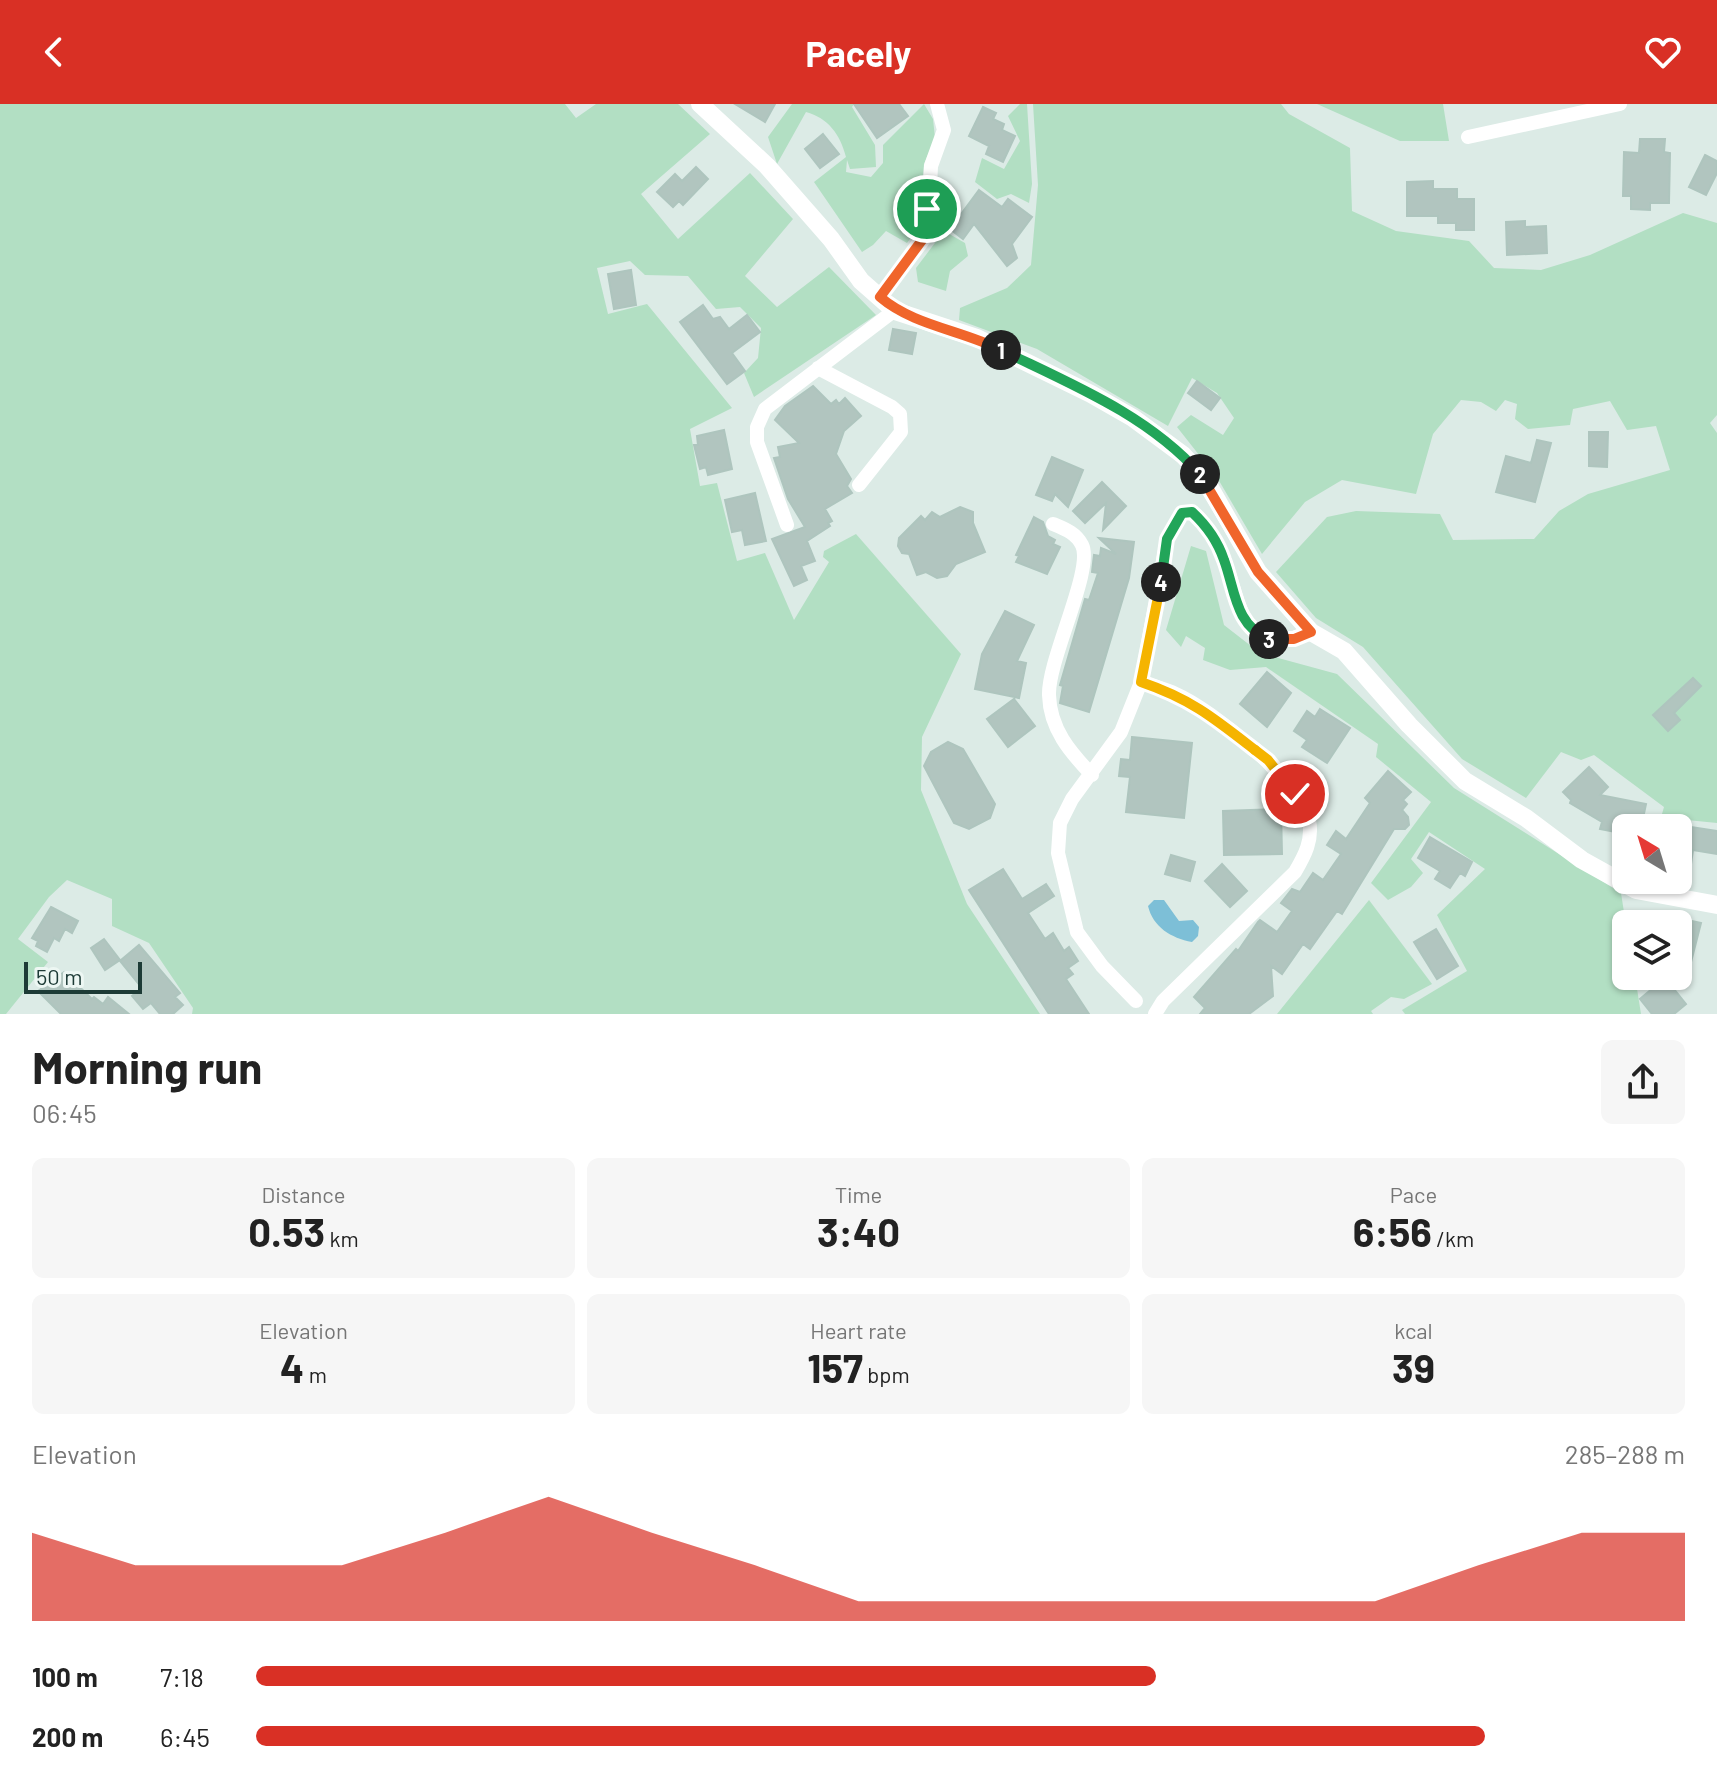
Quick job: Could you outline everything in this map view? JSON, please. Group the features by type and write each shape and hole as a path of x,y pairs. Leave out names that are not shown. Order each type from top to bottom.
{"street":[{"path":"880,297 928,232 931,166 944,130 937,104"},
{"path":"1468,137 1620,104"},
{"path":"702,105 767,166 831,239 861,281 895,310 977,338 1091,394 1133,418 1183,455 1205,479 1258,572 1311,632 1344,651 1409,725 1465,781 1526,818 1582,860 1636,890 1717,905"},
{"path":"787,525 757,442 757,427 765,409 895,310"},
{"path":"818,368 900,414 901,432 859,485"},
{"path":"1136,1001 1102,966 1077,932 1058,853 1060,823 1072,799 1121,732 1141,682 1167,539 1182,513 1192,512 1211,535 1224,559 1236,603 1249,627 1266,639 1294,639 1311,632"},
{"path":"1053,524 1070,531 1083,547 1084,566 1052,669 1049,696 1055,725 1067,750 1092,775"},
{"path":"1141,682 1178,695 1215,718 1268,760 1295,794 1309,818 1309,846 1295,872 1163,1001 1155,1014"}],"green space":[{"path":"0,104 565,104 576,118 596,104 678,104 710,134 641,194 678,239 750,173 793,219 745,276 777,307 829,267 876,315 754,397 744,373 758,358 761,328 740,307 716,309 688,276 645,275 630,261 597,268 608,314 647,304 732,408 690,429 700,486 717,483 737,561 765,553 794,620 829,562 823,557 824,551 856,534 961,654 922,737 921,790 967,904 1040,1014 192,1014 193,1008 149,943 112,926 112,899 67,880 49,897 18,939 48,962 6,1014 0,1014"},
{"path":"792,104 854,104 852,107 875,145 876,167 850,169 847,160 846,172 871,177 883,163 883,145 924,104 933,119 935,138 924,164 918,228 907,243 886,231 862,252 814,182 846,157 837,134 821,118 806,112 777,164 768,137"},
{"path":"1020,104 1027,104 1032,184 1029,203 1011,194 997,199 975,182 982,158 1004,169 1020,141 1008,116"},
{"path":"1033,104 1281,104 1289,114 1350,148 1352,211 1396,231 1469,241 1494,268 1541,270 1590,255 1683,213 1717,223 1717,415 1710,423 1717,433 1717,823 1692,820 1692,814 1662,814 1664,807 1594,755 1581,760 1561,752 1526,798 1462,759 1363,647 1316,618 1276,572 1327,517 1356,511 1440,514 1453,540 1534,539 1559,511 1588,494 1670,470 1656,426 1627,430 1610,401 1573,409 1570,425 1528,429 1515,419 1517,404 1505,400 1496,411 1481,402 1461,400 1433,434 1416,494 1342,480 1305,502 1262,554 1218,479 1177,427 1191,415 1223,435 1234,418 1217,393 1192,378 1168,426 1037,349 959,320 960,308 1007,288 1031,265 1038,185"},
{"path":"1317,104 1443,104 1449,141 1400,141"},
{"path":"944,231 965,243 968,256 950,271 946,291 918,282 916,268"},
{"path":"1191,546 1206,551 1224,625 1260,653 1337,674 1454,788 1612,887 1612,894 1621,894 1624,910 1612,910 1612,990 1637,990 1641,1014 1405,1014 1402,1010 1467,971 1437,915 1485,869 1429,832 1411,859 1423,873 1411,887 1388,900 1371,883 1431,802 1376,757 1378,744 1266,667 1230,670 1203,660 1205,648 1186,636 1181,647 1166,630"},
{"path":"1369,900 1432,984 1404,999 1391,997 1371,1011 1373,1014 1277,1014"}],"water":[{"path":"1154,900 1164,900 1179,921 1193,920 1199,927 1198,936 1192,942 1177,938 1159,926 1148,906"}],"building":[{"path":"735,104 775,104 765,122"},
{"path":"854,104 899,104 908,116 877,138"},
{"path":"983,107 996,113 993,119 1004,124 1002,130 1015,136 1003,162 986,154 989,146 969,136"},
{"path":"823,134 839,154 820,168 805,149"},
{"path":"1640,139 1665,139 1664,152 1670,153 1669,203 1650,203 1650,210 1631,209 1631,196 1623,196 1624,152 1639,153"},
{"path":"1705,155 1717,161 1717,173 1706,195 1689,187"},
{"path":"696,167 708,179 683,205 679,201 673,207 657,192 675,174 682,181"},
{"path":"1433,181 1433,189 1457,189 1457,199 1474,199 1474,230 1456,230 1456,223 1438,223 1438,216 1407,216 1407,182"},
{"path":"979,190 1002,207 1008,199 1032,217 1012,244 1017,258 1007,266 974,224 963,239 950,229"},
{"path":"1525,221 1525,227 1546,226 1547,253 1507,255 1506,222"},
{"path":"631,270 636,305 614,309 608,274"},
{"path":"703,305 713,319 720,317 729,329 747,315 760,332 732,353 745,371 727,384 680,322"},
{"path":"893,329 916,333 912,354 889,350"},
{"path":"1197,381 1220,398 1211,410 1188,393"},
{"path":"813,386 831,404 836,400 839,404 845,398 861,416 844,431 836,454 851,479 847,486 852,493 825,509 832,521 828,523 830,526 807,541 815,561 801,566 807,580 794,586 772,539 805,527 788,499 774,458 780,457 778,447 799,443 775,420 785,406"},
{"path":"724,430 732,469 708,475 706,467 700,469 694,445 698,445 697,436"},
{"path":"1589,432 1608,432 1607,467 1589,466"},
{"path":"1537,440 1551,443 1535,502 1496,492 1506,456 1531,463"},
{"path":"1052,457 1083,470 1068,507 1055,494 1052,501 1036,495"},
{"path":"1102,482 1126,506 1103,530 1106,503 1085,523 1073,511"},
{"path":"755,493 766,541 745,545 742,530 732,532 725,500"},
{"path":"960,507 973,512 973,523 985,552 956,564 947,576 937,578 926,572 917,575 909,554 902,553 898,546 899,538 921,516 925,520 932,512 940,517"},
{"path":"1034,517 1043,522 1048,536 1055,540 1053,544 1060,547 1047,574 1016,562 1019,556 1016,555"},
{"path":"1099,538 1134,542 1129,578 1089,712 1060,703 1063,686 1060,685 1085,599 1089,600 1098,573 1092,572 1094,555 1100,556 1101,548 1116,554"},
{"path":"1005,611 1034,625 1017,661 1026,663 1019,698 975,689 982,654"},
{"path":"1267,672 1291,693 1267,727 1240,704"},
{"path":"1693,678 1701,686 1674,713 1680,720 1668,731 1653,715"},
{"path":"1014,699 1035,726 1008,747 987,719"},
{"path":"1320,709 1350,728 1327,763 1302,747 1307,740 1294,731 1307,711 1315,717"},
{"path":"1132,737 1192,743 1184,818 1126,812 1130,777 1119,776 1121,759 1130,760"},
{"path":"948,742 963,749 995,804 990,818 969,829 954,823 924,766 931,752"},
{"path":"1589,767 1608,787 1600,795 1646,804 1644,814 1612,814 1612,831 1600,829 1602,822 1570,803 1571,800 1563,792"},
{"path":"1388,771 1411,792 1403,800 1407,804 1402,810 1408,817 1409,825 1405,829 1394,829 1342,914 1337,911 1310,949 1303,944 1282,974 1271,966 1273,996 1249,1014 1200,1014 1205,1008 1194,997 1236,949 1238,951 1258,922 1260,920 1277,932 1292,911 1281,903 1292,889 1300,892 1313,873 1323,880 1341,854 1327,845 1336,831 1346,839 1370,803 1365,798"},
{"path":"1281,809 1282,854 1224,855 1223,811"},
{"path":"1692,827 1717,831 1717,854 1693,850 1692,857"},
{"path":"1430,837 1472,862 1465,876 1460,873 1450,888 1435,879 1440,871 1418,858"},
{"path":"1171,855 1195,862 1190,881 1165,874"},
{"path":"1222,864 1247,891 1230,907 1205,881"},
{"path":"1003,869 1022,899 1046,884 1054,896 1028,913 1045,939 1053,933 1064,951 1069,947 1078,961 1068,968 1073,974 1066,979 1089,1014 1049,1014 969,890"},
{"path":"51,907 78,921 72,933 65,929 59,941 54,938 47,952 36,946 38,941 32,938"},
{"path":"1692,921 1701,923 1692,958"},
{"path":"1436,929 1458,966 1437,979 1414,942"},
{"path":"104,939 120,960 105,970 91,948"},
{"path":"139,945 180,993 175,997 183,1005 173,1014 160,1014 151,1003 143,1009 132,996 142,988 120,961"},
{"path":"64,972 92,999 94,997 103,1004 108,997 129,1014 61,1014 38,991"},
{"path":"1651,990 1675,990 1686,1004 1674,1014 1652,1014 1640,999"}],"route":[{"path":"927,209 928,232 880,297 895,311 977,338 1091,394 1133,418 1183,455 1205,479 1258,572 1311,632 1294,639 1266,639 1249,627 1236,603 1224,559 1211,535 1192,512 1182,513 1167,539 1141,682 1178,695 1215,718 1268,760 1295,794"}]}
